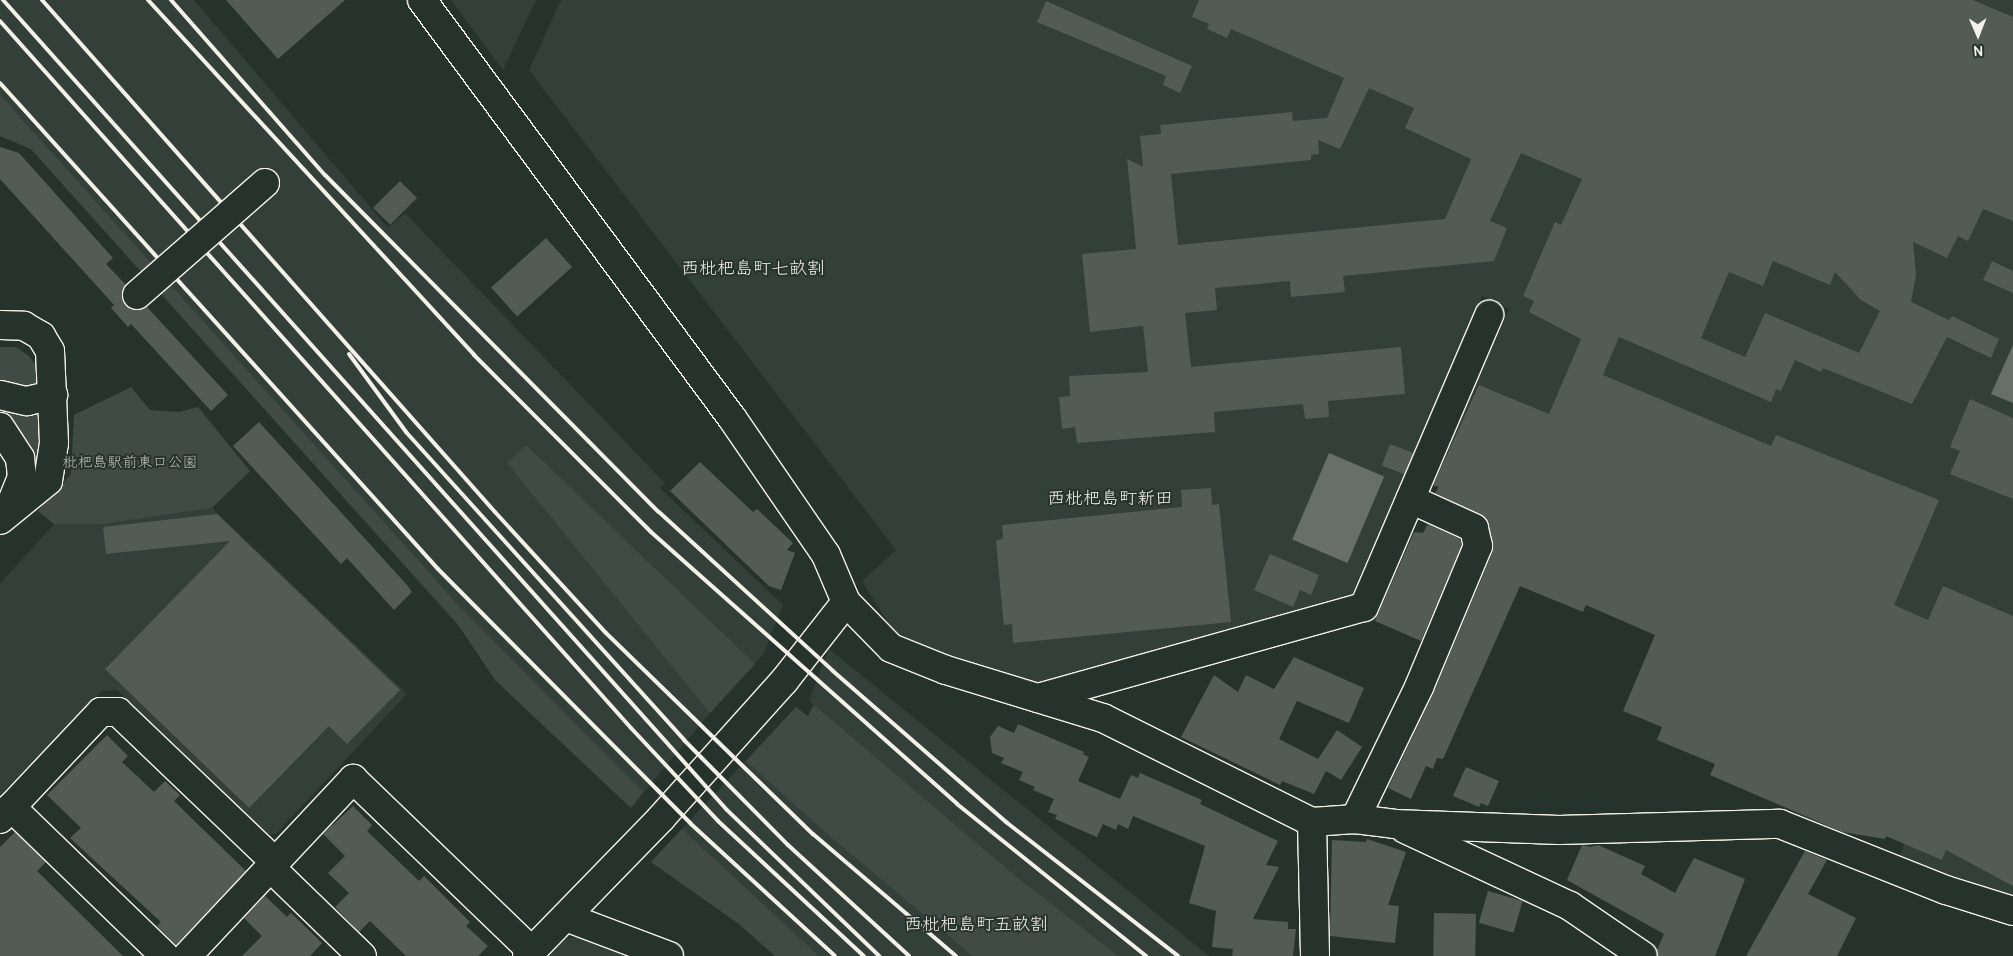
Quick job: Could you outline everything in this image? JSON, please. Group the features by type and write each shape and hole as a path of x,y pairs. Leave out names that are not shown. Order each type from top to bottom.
{"street":[{"path":"422,0 732,418 826,555 846,602 891,648 946,670 1103,718 1312,822 1355,819 1394,824 1559,830 1780,824 1946,890 2013,911"},
{"path":"137,295 265,183"},
{"path":"1038,698 1364,607 1489,315"},
{"path":"0,326 24,326 41,336 50,351 53,395 53,456 48,481 29,500 4,516"},
{"path":"0,395 27,400 53,395"},
{"path":"0,427 20,458 22,477 4,516"},
{"path":"1355,819 1419,687 1478,546 1474,528 1410,498"},
{"path":"187,956 353,779 529,953 662,818 784,681 846,602"},
{"path":"165,956 5,813 101,712 118,712 362,956"},
{"path":"1312,822 1315,956"},
{"path":"1394,824 1570,906 1643,956"},
{"path":"566,916 669,956"}],"shaded area":[{"path":"0,0 194,0 388,228 405,213 665,483 660,488 783,605 763,655 710,713 631,808 495,680 459,626 31,149 0,136"},
{"path":"451,0 536,0 503,70"},
{"path":"561,0 2013,0 2013,902 1898,859 1943,756 1959,670 1448,448 1509,309 1482,296 1351,597 1033,687 926,647 893,631 862,581 896,550 529,70"},
{"path":"2013,345 2013,403 1991,394"},
{"path":"1329,453 1384,476 1348,563 1292,540"},
{"path":"212,508 407,694 276,834 266,834 117,690 102,691 0,795 0,584 54,524 103,524"},
{"path":"829,649 1209,956 775,956 739,924 651,862 796,707 808,716 813,705 809,700"},
{"path":"575,937 629,956 549,956 566,939"}],"green space":[{"path":"0,95 461,608 643,792 631,808 495,680 459,626 31,149 0,136"},
{"path":"0,347 16,347 29,356 38,368 39,392 0,390"},
{"name":"枇杷島駅前東口公園","path":"131,387 150,410 179,412 198,407 250,471 212,508 103,524 54,524 38,511 71,474 74,415"},
{"path":"0,400 40,402 42,461 27,453 0,411"},
{"path":"526,445 755,664 710,713 507,463"},
{"path":"814,705 1014,875 1118,956 973,956 832,838 746,761 796,707 808,716"},
{"path":"682,829 819,956 775,956 739,924 651,862"}],"building":[{"path":"226,0 345,0 278,59"},
{"path":"1199,0 1973,0 2013,17 2013,221 1983,209 1968,241 1958,236 1947,258 1913,242 1916,275 1911,302 1949,320 1952,316 1999,339 1991,358 1947,337 1912,404 1823,368 1821,372 1795,360 1781,391 1776,389 1771,402 1619,337 1603,375 1771,446 1776,435 1939,500 1894,605 1928,620 1943,586 2013,616 2013,886 1946,850 1942,860 1886,836 1885,839 1842,832 1710,775 1715,764 1657,740 1662,727 1623,711 1655,635 1586,605 1583,612 1520,586 1443,759 1437,758 1433,769 1426,766 1411,799 1388,788 1433,694 1493,551 1486,518 1435,493 1439,487 1433,485 1479,385 1549,414 1581,339 1529,312 1534,301 1523,296 1555,222 1561,225 1582,179 1521,153 1490,221 1507,228 1494,261 1343,276 1345,292 1291,297 1290,281 1215,288 1217,310 1185,313 1191,367 1401,347 1405,394 1328,401 1329,417 1305,419 1303,404 1214,412 1215,432 1077,443 1075,427 1062,429 1059,397 1070,396 1069,376 1148,372 1143,326 1090,332 1082,254 1136,249 1127,159 1143,167 1140,136 1161,134 1160,125 1292,112 1293,121 1327,118 1344,78 1231,29 1227,38 1207,29 1209,24 1192,17","holes":["1369,88 1414,108 1405,128 1471,159 1445,219 1178,245 1171,174 1311,160 1311,155 1319,154 1318,140 1340,149","1773,261 1830,285 1835,272 1861,300 1880,311 1859,353 1765,313 1745,357 1701,338 1729,272 1763,286"]},
{"path":"1046,1 1192,66 1180,93 1163,85 1166,76 1037,22"},
{"path":"0,147 19,153 113,258 106,264 126,285 122,298 126,306 132,310 147,307 228,395 211,411 131,324 128,327 111,308 114,305 0,179"},
{"path":"400,181 417,198 390,225 373,208"},
{"path":"546,238 572,267 517,316 491,288"},
{"path":"1992,261 2013,271 2013,293 1983,280"},
{"path":"1970,399 2013,418 2013,499 1950,474 1960,451 1950,447"},
{"path":"259,422 407,585 412,592 394,610 347,558 341,564 233,446"},
{"path":"1390,444 1413,453 1405,474 1382,465"},
{"path":"700,462 753,512 757,509 793,543 787,550 795,553 781,590 769,586 670,491"},
{"path":"1211,488 1212,505 1219,504 1231,622 1013,643 1012,624 1004,625 1001,596 996,540 1003,539 1002,525 1182,507 1181,490"},
{"path":"217,514 400,690 347,744 329,726 249,808 105,669 230,541 106,554 103,527"},
{"path":"1428,524 1460,539 1462,545 1421,641 1375,621 1414,532 1423,533"},
{"path":"1270,554 1319,575 1311,595 1300,590 1293,607 1254,590"},
{"path":"1294,657 1364,688 1349,723 1297,701 1279,739 1318,759 1337,730 1362,747 1341,780 1326,771 1314,794 1282,781 1280,785 1181,737 1214,675 1238,692 1246,675 1274,689"},
{"path":"1018,724 1084,752 1083,754 1089,757 1078,781 1120,799 1131,775 1138,778 1140,773 1202,800 1200,804 1278,841 1266,865 1279,867 1253,919 1288,922 1288,929 1296,929 1293,956 1232,956 1233,949 1212,947 1216,911 1189,903 1205,846 1133,816 1128,829 1118,824 1116,830 1103,824 1097,837 1055,819 1057,815 1048,812 1054,799 1033,790 1035,787 1019,780 1023,772 1001,763 1004,758 992,753 990,737 998,726 1014,733"},
{"path":"107,735 128,756 122,762 154,792 165,781 180,795 174,801 246,871 176,945 157,926 161,922 70,838 81,828 47,795"},
{"path":"1466,767 1499,781 1488,806 1481,803 1479,807 1453,796"},
{"path":"353,806 372,825 367,831 419,881 424,876 470,922 466,926 488,946 478,956 406,956 370,921 359,932 335,907 349,893 328,873 345,856 323,834"},
{"path":"15,832 46,862 37,871 123,956 0,956 0,847"},
{"path":"1367,839 1406,852 1388,905 1399,906 1395,943 1330,936 1332,840 1366,842"},
{"path":"1582,845 1590,847 1598,845 1645,866 1641,874 1675,893 1694,858 1745,879 1715,956 1658,956 1657,950 1664,934 1567,880"},
{"path":"1805,851 1827,860 1808,894 1856,918 1837,956 1746,956"},
{"path":"1488,891 1523,901 1514,933 1479,923"},
{"path":"265,896 287,917 291,913 322,943 310,956 242,956 262,936 244,918"},
{"path":"1434,913 1476,914 1475,956 1433,956"}],"railway":[{"path":"3,0 727,810 879,956"},
{"path":"42,0 495,512 606,633 813,834 956,956"},
{"path":"148,0 474,355 651,532 957,804 1146,956"},
{"path":"171,0 325,175 659,512 833,671 1006,822 1178,956"},
{"path":"0,21 631,728 718,821 864,956"},
{"path":"0,83 438,569 691,824 835,956"},
{"path":"349,354 406,432 684,740 788,845 909,956"}],"district":[{"name":"西枇杷島町七畝割","path":"753,269"},
{"name":"西枇杷島町新田","path":"1110,499"},
{"name":"西枇杷島町五畝割","path":"976,925"}]}
